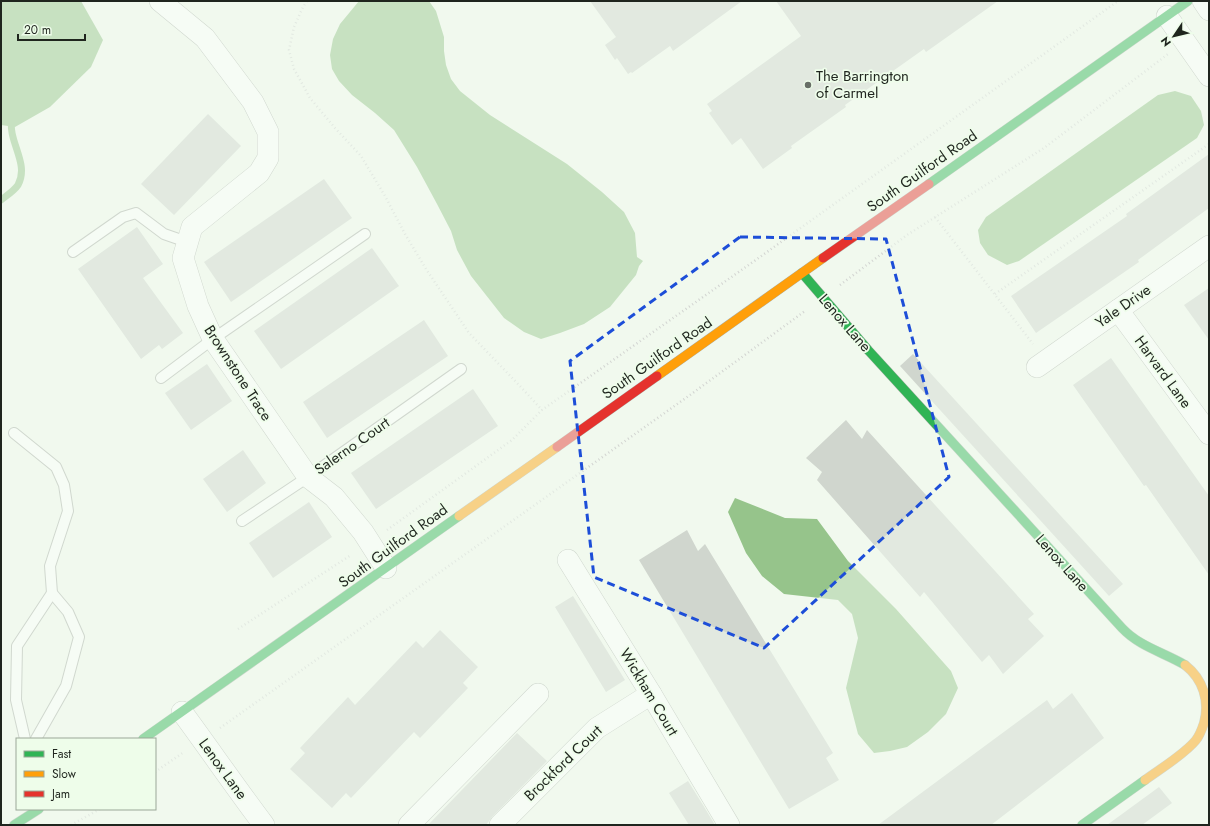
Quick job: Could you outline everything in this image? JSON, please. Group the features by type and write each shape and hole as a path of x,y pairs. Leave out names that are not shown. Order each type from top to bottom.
{"main road":[{"name":"South Guilford Road","path":"144,738 802,274 1178,6"},
{"name":"Lenox Lane","path":"802,274 873,356 1110,617 1131,637 1181,663 1189,669 1197,677 1204,690 1208,708 1202,731 1197,739 1185,751 1082,825"},
{"path":"14,825 37,810"}],"street":[{"name":"Brownstone Trace","path":"160,1 205,38 253,102 268,132 268,158 259,173 192,227 182,258 198,306 213,339 308,477 334,497 363,532 386,568"},
{"path":"1203,1 1209,10"},
{"path":"1178,6 1209,76"},
{"name":"Yale Drive","path":"1037,367 1209,246"},
{"name":"Harvard Lane","path":"1118,310 1209,434"},
{"name":"Wickham Court","path":"568,560 651,694 729,825"},
{"path":"409,825 538,694"},
{"name":"Brockford Court","path":"500,825 597,728 651,694"},
{"name":"Lenox Lane","path":"182,712 234,786 264,825"}],"lane":[{"path":"73,252 123,217 136,213 164,234 187,242"},
{"path":"161,378 213,339 365,234"},
{"name":"Salerno Court","path":"242,521 308,477 461,369"},
{"path":"14,433 56,467 64,485 68,511 50,566 52,593 68,612 79,637 66,686 37,738"},
{"path":"24,738 16,700 17,646 52,593"}],"path":[{"path":"307,1 294,27 289,50 294,69 310,98 361,156 426,269 469,333 542,410"},
{"path":"238,628 369,543 512,440 542,410 760,258 1118,1"},
{"path":"844,282 907,234 1044,148 1169,53"},
{"path":"995,294 1209,144"},
{"path":"934,217 1034,345"},
{"path":"156,771 690,395 801,314"},
{"path":"71,825 98,810"}],"highlighted area":[{"path":"740,237 886,239 949,477 764,648 594,577 570,361"}],"shaded area":[{"path":"1,1 81,1 103,40 91,67 50,107 15,127 1,125"},
{"path":"359,1 429,1 436,11 444,37 446,65 451,79 460,91 490,115 567,164 624,212 635,233 637,257 643,261 639,266 636,275 610,307 584,324 541,339 524,332 504,318 471,276 457,250 451,231 437,204 417,167 394,130 352,95 339,81 332,69 330,55 333,39 340,24"},
{"path":"1175,91 1191,96 1201,111 1204,125 1197,138 1019,261 1007,265 988,255 980,243 978,230 986,217 1158,95"},
{"path":"735,498 785,518 817,519 848,561 896,609 951,671 958,688 946,714 928,732 907,747 874,753 858,734 846,688 858,638 852,614 838,600 784,594 762,576 746,553 728,512"}],"building":[{"path":"590,1 742,1 673,51 670,46 632,73 631,72 628,74 617,58 615,60 605,45 616,37"},
{"name":"The Barrington of Carmel","path":"776,1 998,1 926,52 924,49 845,105 846,107 791,146 792,148 763,169 741,138 732,145 709,113 712,111 707,104 801,36"},
{"path":"208,114 241,146 174,215 141,184"},
{"path":"1209,154 1209,208 1138,260 1139,262 1036,333 1011,296 1127,216 1126,214"},
{"path":"324,179 352,218 231,302 204,262"},
{"path":"137,227 163,264 143,278 183,333 162,349 159,345 141,359 78,269"},
{"path":"372,248 399,286 281,369 254,331"},
{"path":"1209,288 1209,340 1184,305"},
{"path":"424,320 448,356 327,438 303,402"},
{"path":"913,354 1123,584 1109,596 900,366"},
{"path":"1111,358 1209,496 1209,575 1073,385"},
{"path":"207,364 232,401 191,430 165,393"},
{"path":"473,389 498,426 376,509 351,473"},
{"path":"846,420 862,439 867,430 1034,614 1028,619 1044,636 1003,674 989,655 982,662 924,592 920,597 817,480 822,472 806,458"},
{"path":"243,450 266,483 227,512 203,479"},
{"path":"309,502 332,537 273,578 249,543"},
{"path":"687,530 698,551 705,544 833,753 826,758 839,780 789,809 639,560"},
{"path":"573,596 625,680 606,692 555,607"},
{"path":"440,630 478,667 463,683 468,688 420,738 414,732 351,798 346,793 332,808 290,769 305,753 300,748 348,697 355,705 416,641 423,648"},
{"path":"1072,693 1104,738 991,825 878,825 1047,700 1053,709"},
{"path":"517,733 547,761 486,825 428,825"},
{"path":"688,781 715,825 689,825 669,793"},
{"path":"1159,787 1172,803 1142,825 1107,825"}],"waterway":[{"path":"1,200 18,185 21,177 20,160 11,127 12,118"}],"traffic: fast":[{"path":"929,184 1188,1"},
{"path":"802,273 868,350 1122,628 1129,635 1144,645 1185,665"},
{"path":"144,738 459,516"},
{"path":"1082,825 1145,780"},
{"path":"14,825 37,810"}],"traffic: slow":[{"path":"657,376 823,258"},
{"path":"459,516 557,447"},
{"path":"1145,780 1186,751 1200,734 1204,723 1206,715 1204,691 1196,677 1185,665"}],"traffic: jam":[{"path":"823,258 929,184"},
{"path":"557,447 657,376"}],"place":[{"name":"The Barrington of Carmel","path":"808,85"}]}
